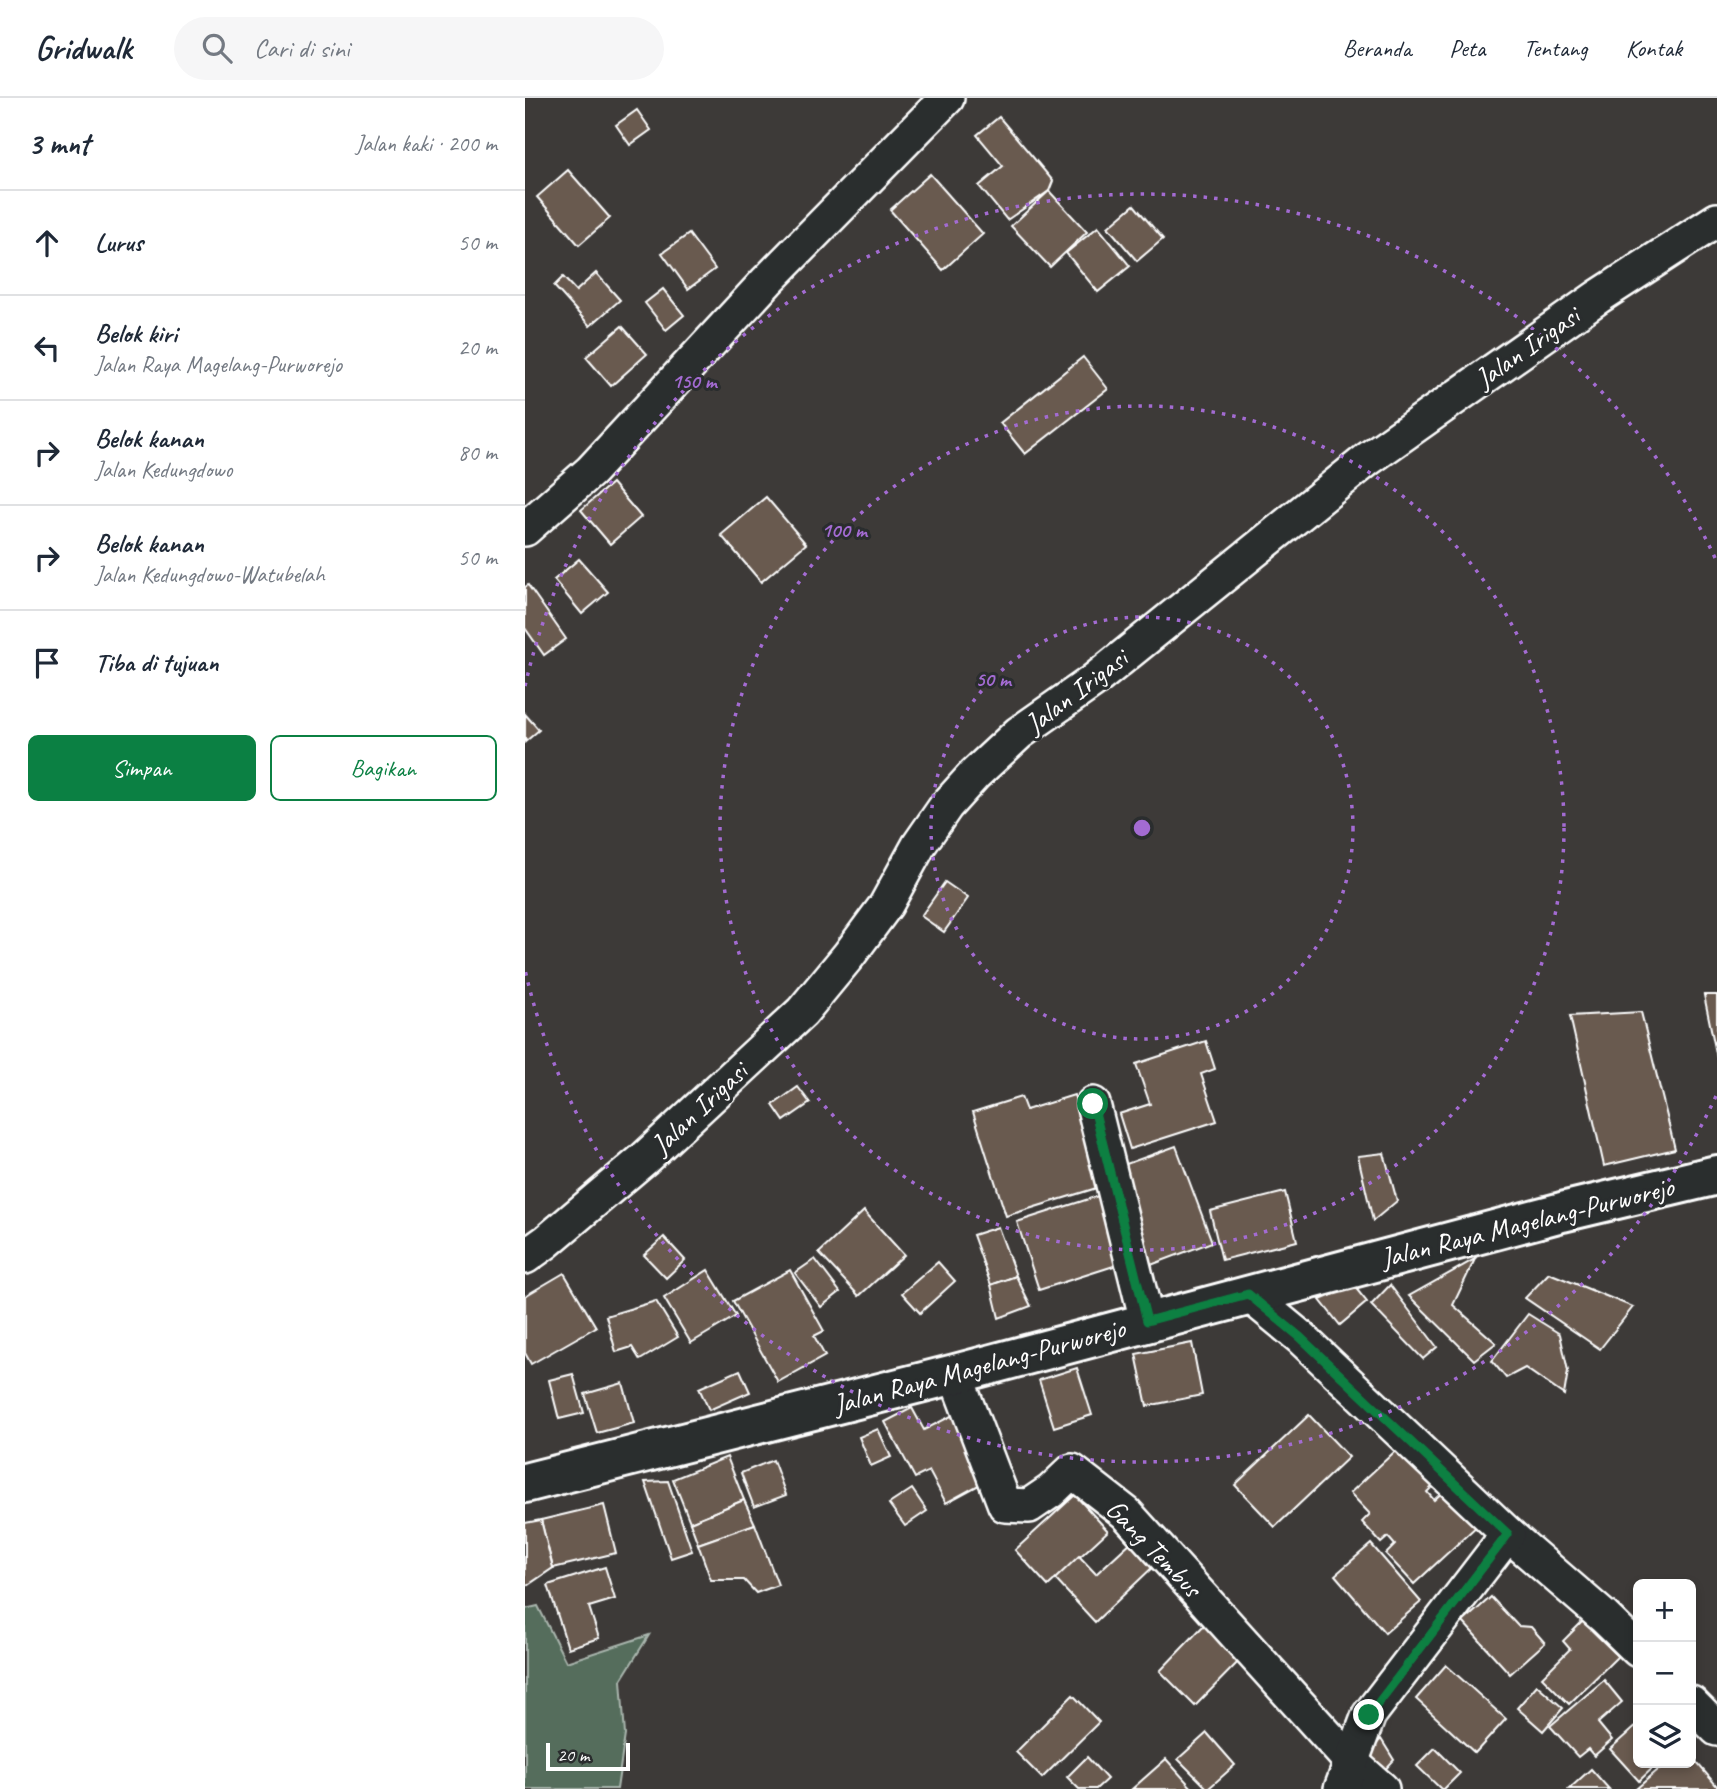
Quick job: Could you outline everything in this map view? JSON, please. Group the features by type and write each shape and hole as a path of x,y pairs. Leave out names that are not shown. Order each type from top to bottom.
{"main road":[{"name":"Jalan Raya Magelang-Purworejo","path":"525,1483 955,1374 1562,1212 1717,1175"}],"street":[{"path":"525,529 591,471 767,281 947,98"},
{"name":"Jalan Irigasi","path":"525,1257 644,1159 802,1012 886,905 919,845 946,806 1019,733 1092,682 1368,459 1598,298 1717,220"},
{"path":"1093,1104 1147,1321"},
{"path":"1248,1294 1300,1337 1508,1534 1633,1645"},
{"name":"Gang Tembus","path":"955,1374 1005,1505 1029,1506 1051,1491 1072,1471 1126,1513 1346,1775 1382,1789"},
{"path":"1346,1775 1369,1715 1508,1534"},
{"path":"1693,1705 1717,1729"}],"green space":[{"path":"538,1606 566,1662 649,1635 621,1680 625,1735 617,1789 525,1789 525,1609"}],"building":[{"path":"637,110 651,130 630,145 616,125"},
{"path":"999,117 1053,181 1049,191 1007,220 979,186 1003,166 977,135"},
{"path":"568,170 610,218 579,245 537,197"},
{"path":"930,174 983,234 943,270 890,210"},
{"path":"1049,191 1087,232 1050,267 1011,226"},
{"path":"1134,205 1163,239 1137,261 1108,227"},
{"path":"1098,227 1130,266 1098,292 1066,253"},
{"path":"689,234 715,269 688,289 662,253"},
{"path":"596,273 620,300 590,326 554,286 563,277 576,291"},
{"path":"663,289 684,315 666,330 645,303"},
{"path":"622,326 647,354 611,386 586,357"},
{"path":"1083,357 1108,389 1025,454 1000,423"},
{"path":"612,483 641,517 610,544 581,510"},
{"path":"766,497 806,544 761,582 721,535"},
{"path":"579,559 608,592 582,614 554,580"},
{"path":"528,585 566,639 544,655 525,628 525,587"},
{"path":"525,714 539,730 525,742"},
{"path":"945,882 968,898 944,932 921,916"},
{"path":"1704,995 1717,995 1717,1058"},
{"path":"1641,1012 1675,1149 1604,1166 1570,1016"},
{"path":"1206,1041 1215,1069 1201,1074 1217,1121 1130,1149 1119,1114 1150,1104 1136,1064"},
{"path":"798,1087 810,1103 784,1121 773,1105"},
{"path":"1074,1095 1103,1186 1006,1216 973,1112 1021,1097 1026,1110"},
{"path":"1176,1146 1212,1242 1151,1265 1115,1168"},
{"path":"1384,1153 1397,1201 1373,1221 1358,1156"},
{"path":"1285,1192 1297,1241 1222,1260 1210,1211"},
{"path":"1098,1196 1120,1264 1039,1290 1017,1222"},
{"path":"864,1211 904,1255 859,1296 819,1253"},
{"path":"998,1227 1016,1276 991,1285 973,1235"},
{"path":"664,1237 685,1260 666,1278 644,1255"},
{"path":"815,1259 840,1292 821,1307 795,1273"},
{"path":"1475,1259 1453,1305 1496,1343 1474,1360 1409,1296"},
{"path":"938,1262 955,1281 920,1313 902,1293"},
{"path":"708,1270 736,1316 691,1343 664,1298"},
{"path":"790,1270 824,1331 814,1336 825,1356 778,1382 733,1301"},
{"path":"564,1273 596,1327 531,1364 525,1353 525,1296"},
{"path":"1549,1273 1633,1307 1600,1349 1525,1298"},
{"path":"1016,1276 1031,1306 999,1318 991,1285"},
{"path":"1390,1285 1437,1347 1423,1359 1371,1305"},
{"path":"1354,1286 1367,1302 1340,1325 1320,1300"},
{"path":"656,1301 678,1337 640,1360 632,1347 616,1352 606,1316"},
{"path":"1528,1314 1560,1334 1568,1371 1564,1395 1525,1368 1506,1378 1492,1361"},
{"path":"1192,1343 1202,1395 1147,1406 1136,1354"},
{"path":"1077,1368 1092,1415 1054,1427 1039,1380"},
{"path":"740,1370 750,1392 709,1410 699,1388"},
{"path":"573,1374 584,1413 559,1419 549,1380"},
{"path":"623,1383 634,1423 597,1433 585,1394"},
{"path":"912,1408 924,1430 953,1415 988,1480 946,1503 929,1471 915,1478 885,1422"},
{"path":"1309,1415 1349,1457 1275,1527 1235,1485"},
{"path":"878,1429 891,1457 871,1466 859,1437"},
{"path":"1404,1443 1438,1481 1427,1492 1434,1500 1447,1488 1479,1524 1414,1584 1386,1554 1395,1545 1388,1537 1381,1543 1362,1522 1370,1514 1350,1493"},
{"path":"727,1457 744,1500 690,1522 673,1479"},
{"path":"773,1460 786,1495 754,1507 741,1473"},
{"path":"668,1481 692,1551 671,1558 645,1482"},
{"path":"912,1489 927,1511 905,1526 889,1504"},
{"path":"1075,1495 1108,1531 1048,1586 1015,1550"},
{"path":"744,1500 755,1524 698,1544 690,1522"},
{"path":"604,1505 616,1553 553,1568 541,1520"},
{"path":"541,1520 553,1568 525,1587 525,1523"},
{"path":"755,1524 778,1585 756,1593 744,1580 711,1580 698,1544"},
{"path":"1132,1541 1155,1565 1095,1622 1055,1579 1079,1556 1096,1574"},
{"path":"1371,1544 1421,1602 1385,1633 1335,1575"},
{"path":"605,1567 615,1599 589,1607 599,1638 568,1648 548,1585"},
{"path":"1491,1597 1518,1626 1531,1627 1545,1643 1510,1674 1463,1622"},
{"path":"1583,1621 1618,1656 1569,1704 1542,1677 1570,1649 1563,1641"},
{"path":"1207,1622 1243,1657 1195,1706 1160,1671"},
{"path":"1446,1665 1506,1719 1475,1753 1416,1699"},
{"path":"1604,1680 1622,1702 1598,1723 1612,1740 1594,1756 1588,1749 1578,1757 1550,1726"},
{"path":"1537,1685 1563,1708 1543,1731 1517,1708"},
{"path":"1073,1695 1099,1722 1042,1778 1016,1752"},
{"path":"1633,1728 1633,1768 1653,1768 1639,1781 1610,1749"},
{"path":"1207,1733 1235,1765 1208,1789 1178,1759"},
{"path":"1381,1739 1394,1760 1380,1775 1363,1759"},
{"path":"1435,1748 1460,1773 1444,1789 1417,1766"},
{"path":"1087,1757 1107,1779 1096,1789 1079,1789 1067,1777"},
{"path":"1166,1759 1193,1789 1132,1789"},
{"path":"1696,1762 1717,1786 1717,1789 1636,1789 1660,1768 1696,1768"},
{"path":"1591,1769 1609,1789 1569,1789"}],"route":[{"path":"1093,1104 1147,1321 1248,1294 1300,1337 1508,1534 1369,1715"}]}
